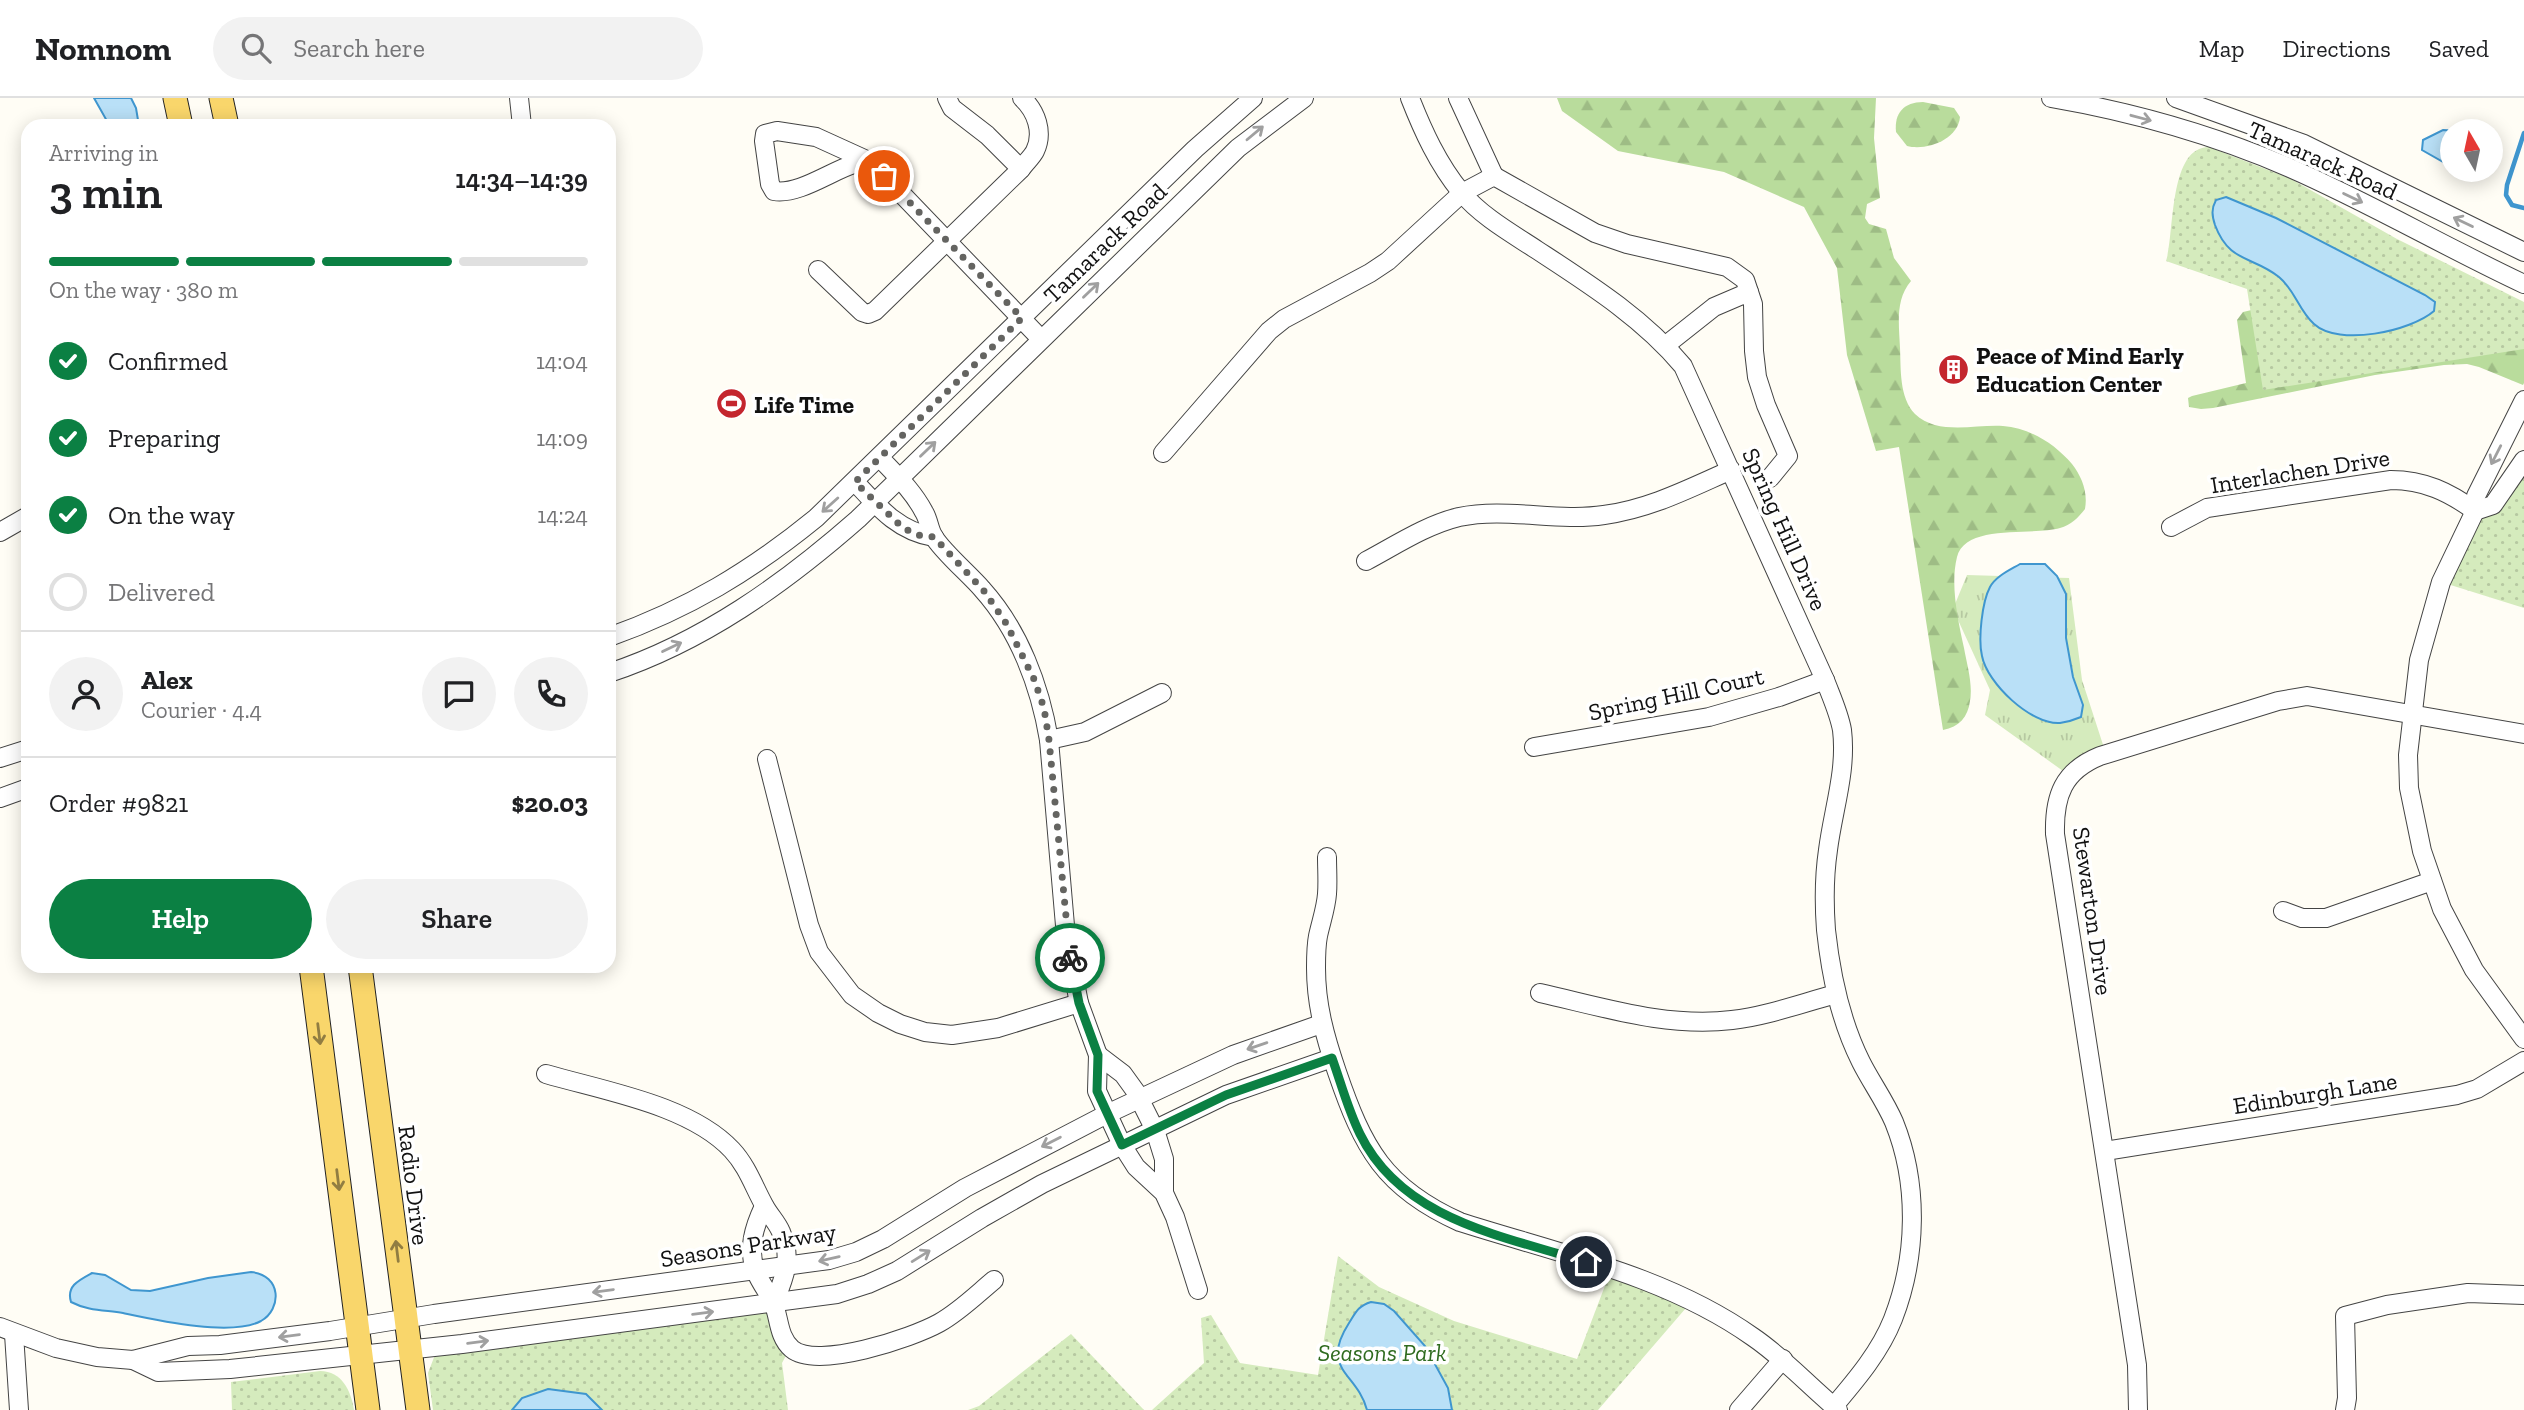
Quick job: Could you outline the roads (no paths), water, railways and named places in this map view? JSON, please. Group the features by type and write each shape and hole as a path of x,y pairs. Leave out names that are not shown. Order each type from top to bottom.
{"main road":[{"path":"175,98 180,119"},
{"path":"221,98 226,119"},
{"path":"312,973 368,1410"},
{"name":"Radio Drive","path":"361,973 418,1410"}],"street":[{"path":"519,98 521,119"},
{"path":"947,98 952,108 987,135 1021,169"},
{"path":"818,270 862,312 868,314 875,311 1021,169 1035,152 1038,138 1036,117 1022,98"},
{"name":"Tamarack Road","path":"616,634 696,601 751,568 816,518 1195,149 1253,98"},
{"name":"Tamarack Road","path":"616,667 643,660 740,611 809,561 874,503 1238,148 1304,98"},
{"name":"Spring Hill Drive","path":"1410,98 1423,132 1462,193 1491,219 1602,292 1666,345 1683,366 1825,680 1841,727 1842,774 1828,849 1824,890 1830,961 1847,1033 1896,1130 1910,1186 1912,1223 1903,1289 1892,1321 1836,1408"},
{"path":"1458,98 1494,176 1595,233 1627,244 1727,267 1745,280 1749,292 1714,307 1666,345"},
{"name":"Tamarack Road","path":"2050,98 2127,114 2240,148 2292,169 2524,284"},
{"path":"2173,127 2180,99"},
{"name":"Tamarack Road","path":"2180,99 2304,144 2524,253"},
{"path":"871,162 853,164 828,177 774,191 770,184 765,134 771,132 816,137 871,162 1041,338"},
{"path":"1163,453 1269,331 1284,319 1388,261 1462,193 1494,176"},
{"name":"Spring Hill Drive","path":"1749,292 1754,304 1757,377 1788,456 1770,478"},
{"path":"2524,400 2476,495 2475,511 2441,582 2419,660 2408,755 2409,788 2422,851 2432,881 2453,931 2474,970 2524,1039"},
{"path":"880,458 923,508 934,537 984,591 1006,623 1034,679 1044,708 1049,740 1066,937 1079,1003 1098,1055 1097,1091 1122,1145 1136,1167 1164,1193 1175,1217 1198,1290"},
{"path":"2475,511 2493,505 2524,460"},
{"path":"1366,561 1432,526 1462,517 1604,516 1660,502 1731,470"},
{"name":"Interlachen Drive","path":"2171,527 2207,508 2391,480 2428,484 2454,496 2475,511"},
{"path":"855,482 903,528 918,535 934,537"},
{"path":"0,532 21,520"},
{"name":"Spring Hill Court","path":"1534,747 1709,717 1779,697 1825,680"},
{"path":"1049,740 1085,732 1162,692"},
{"name":"Stewarton Drive","path":"2138,1410 2137,1365 2055,834 2057,801 2072,772 2085,762 2291,698 2326,698 2411,714"},
{"path":"2411,714 2524,734"},
{"path":"0,758 21,750"},
{"path":"767,759 813,934 820,952 852,995 900,1024 952,1035 998,1028 1079,1003"},
{"path":"0,798 21,790"},
{"path":"1327,857 1327,896 1317,940 1316,993 1321,1024 1332,1058 1360,1134 1376,1161 1414,1197 1460,1222 1655,1283 1723,1318 1783,1359 1836,1408"},
{"path":"2283,911 2302,918 2326,918 2432,881"},
{"path":"1541,993 1653,1018 1706,1022 1767,1013 1836,993"},
{"name":"Seasons Parkway","path":"7,1331 56,1348 97,1357 133,1360 188,1346 233,1343 828,1260 856,1252 883,1239 965,1188 1107,1114 1245,1050 1321,1024"},
{"path":"1098,1055 1123,1074 1155,1130 1164,1159 1164,1193"},
{"name":"Seasons Parkway","path":"133,1360 158,1372 191,1372 410,1349 838,1294 897,1271 1042,1184 1122,1145 1245,1087 1332,1058"},
{"name":"Edinburgh Lane","path":"2105,1151 2457,1095 2477,1089 2524,1061"},
{"path":"547,1074 684,1116 710,1131 733,1151 756,1185 764,1206 781,1231 788,1266 774,1303"},
{"path":"764,1206 752,1235 756,1271 774,1303 782,1337 790,1348 803,1356 821,1356 872,1347 938,1324 994,1280"},
{"path":"2345,1410 2346,1316 2388,1305 2469,1293 2524,1295"},
{"path":"7,1331 19,1410"},
{"path":"1738,1410 1783,1359"}],"water":[{"path":"94,98 131,98 138,119 106,119"},
{"path":"2440,132 2440,160 2422,150 2423,140"},
{"path":"2226,197 2276,218 2425,295 2435,302 2434,311 2409,325 2375,334 2325,331 2309,319 2279,277 2227,246 2215,225 2212,212 2216,200"},
{"path":"2020,564 2045,564 2057,576 2066,594 2066,638 2073,677 2083,705 2081,717 2076,719 2060,723 2049,722 2024,710 2001,690 1982,656 1980,640 1987,594 1996,580"},
{"path":"251,1272 269,1279 276,1293 273,1309 268,1316 248,1326 213,1327 173,1323 84,1307 71,1302 70,1296 75,1284 92,1273 105,1275 131,1290 150,1291"},
{"path":"1371,1302 1384,1304 1394,1311 1425,1346 1448,1388 1452,1410 1367,1410 1356,1387 1343,1370 1338,1351 1349,1323 1363,1305"},
{"path":"548,1389 586,1394 602,1410 512,1410 522,1398"}],"waterway":[{"path":"2524,133 2506,195 2512,205 2524,208"}],"place":[{"name":"Peace of Mind Early Education Center","path":"1953,369"},
{"name":"Life Time","path":"731,404"}],"park label":[{"name":"Seasons Park","path":"1382,1352"}]}
